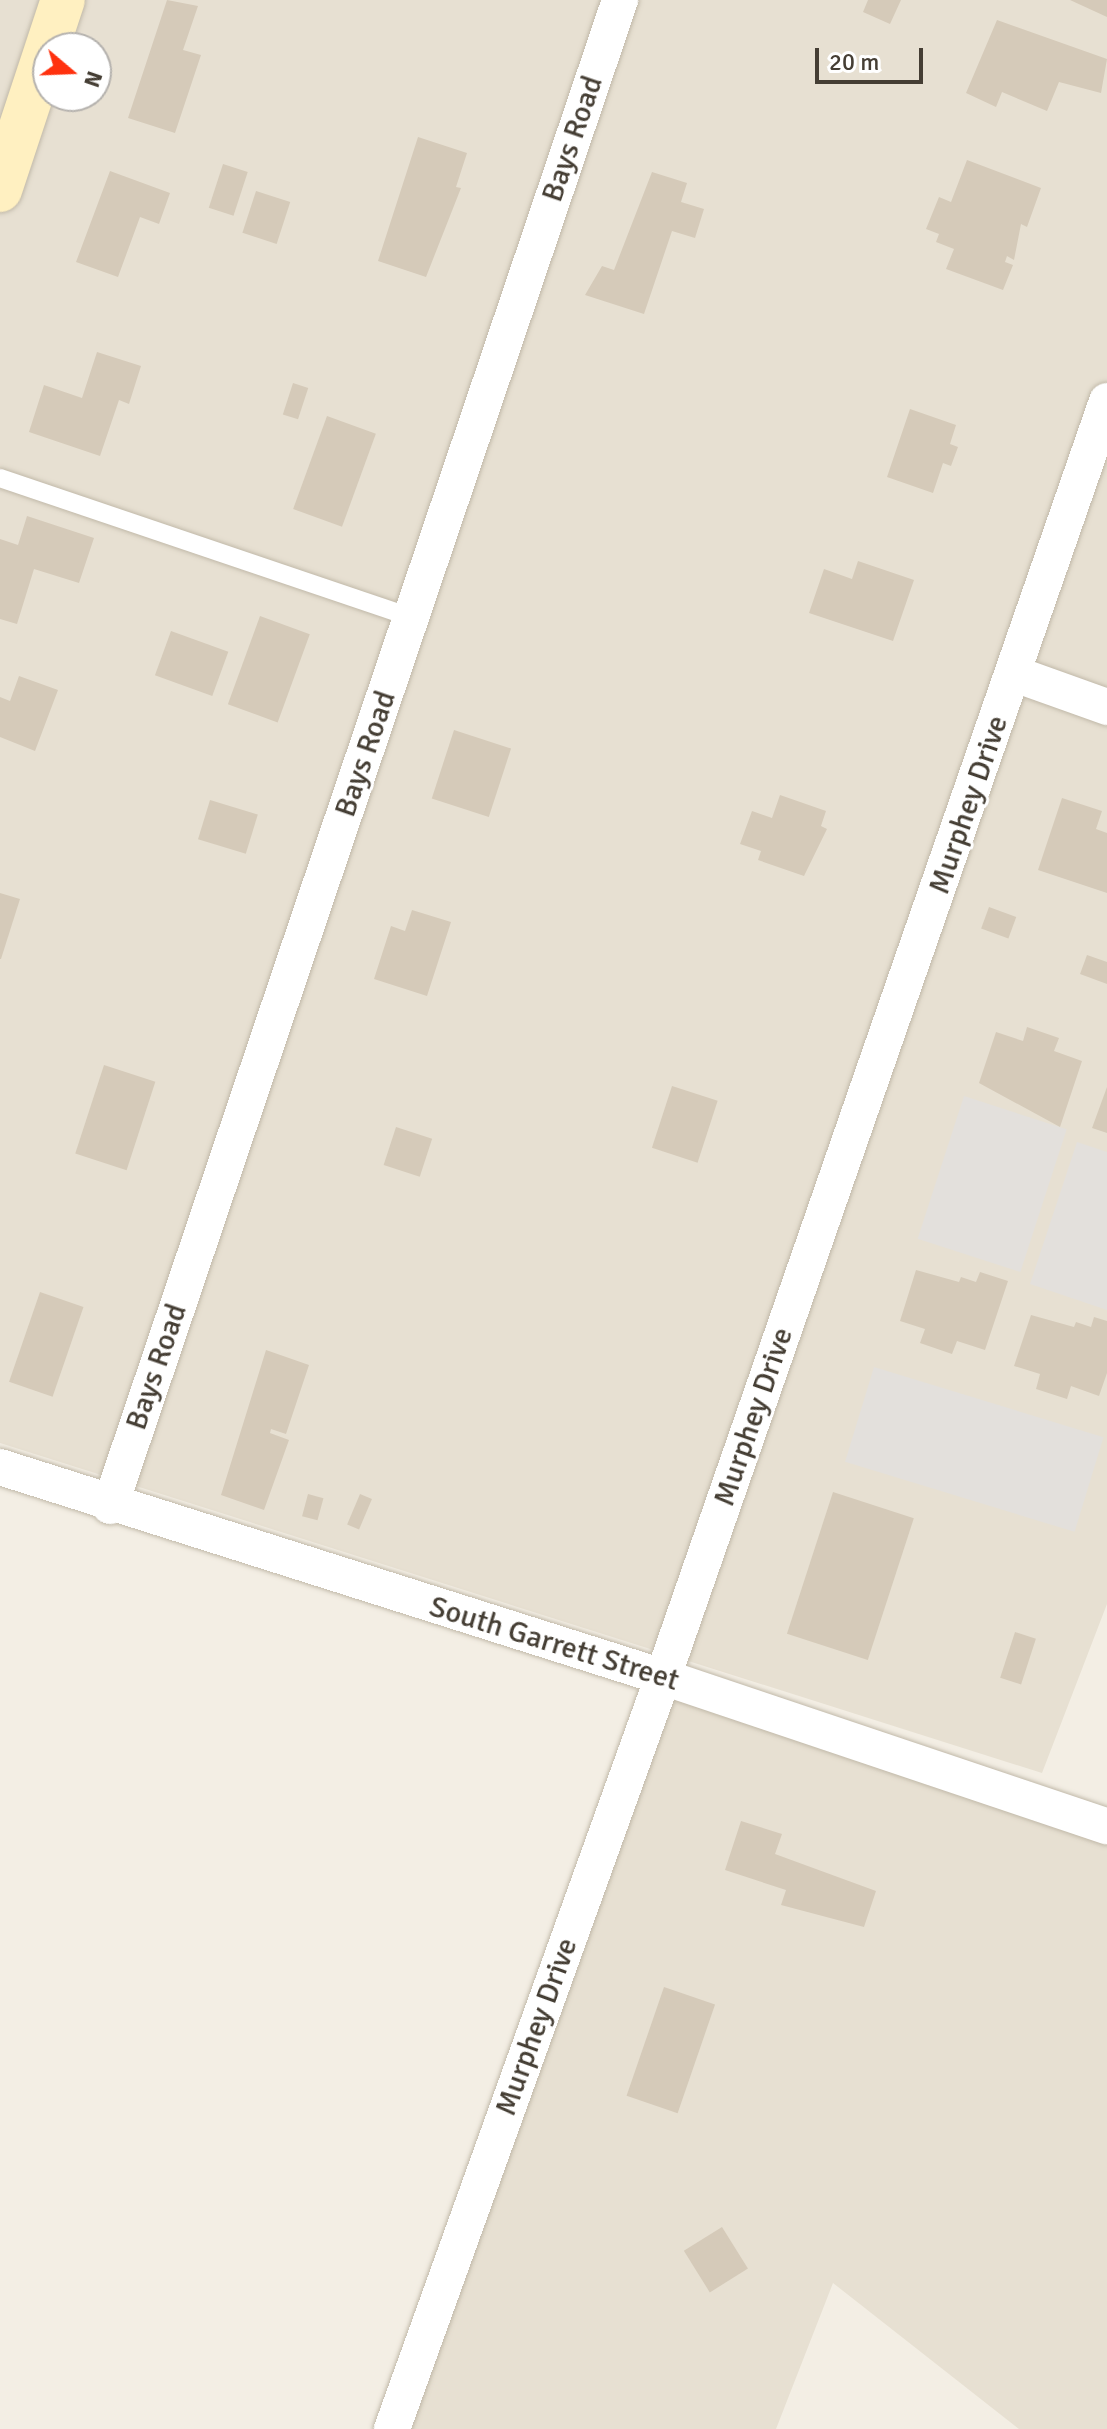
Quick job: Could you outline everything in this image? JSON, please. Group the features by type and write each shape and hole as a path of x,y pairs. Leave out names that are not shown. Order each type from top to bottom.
{"street":[{"path":"0,190 63,0"},
{"name":"Bays Road","path":"110,1506 620,0"},
{"name":"Murphey Drive","path":"392,2429 663,1677 1015,674 1107,401"},
{"path":"1015,674 1107,707"},
{"name":"South Garrett Street","path":"0,1467 110,1506 663,1677 1107,1826"}],"lane":[{"path":"0,478 413,618"}],"shaded area":[{"path":"0,0 1107,0 1107,1604 1042,1773 0,1443"},
{"path":"964,1096 1067,1129 1020,1272 918,1239"},
{"path":"1077,1142 1107,1152 1107,1310 1030,1284"},
{"path":"874,1367 1104,1437 1075,1532 845,1462"},
{"path":"672,1699 1107,1843 1107,2429 1019,2429 833,2283 776,2429 411,2429"}],"building":[{"path":"167,0 198,6 183,50 201,55 175,133 128,118"},
{"path":"868,0 901,0 890,24 863,12"},
{"path":"1070,0 1107,0 1107,17"},
{"path":"997,20 1107,59 1101,93 1059,82 1047,111 1002,92 996,107 966,93"},
{"path":"418,137 467,153 456,187 461,188 426,277 378,261"},
{"path":"967,160 1041,188 1027,227 1021,224 1014,260 1007,256 1005,262 1013,265 1003,290 946,269 954,249 936,242 939,234 926,229 939,197 951,202"},
{"path":"223,164 248,172 234,216 209,208"},
{"path":"110,171 170,193 159,224 140,217 118,277 76,262"},
{"path":"652,172 687,183 681,202 704,209 695,238 672,231 644,314 585,295 602,266 614,270"},
{"path":"256,191 290,202 277,244 242,233"},
{"path":"97,352 141,366 129,404 119,400 100,456 29,432 44,385 82,398"},
{"path":"293,383 308,388 298,419 283,414"},
{"path":"910,409 956,425 950,444 958,447 951,466 943,463 933,493 887,477"},
{"path":"327,416 376,434 342,527 293,509"},
{"path":"27,516 94,538 79,583 34,569 17,624 0,619 0,539 18,545"},
{"path":"858,561 914,580 893,641 809,613 824,569 852,579"},
{"path":"260,616 310,634 278,722 228,704"},
{"path":"171,631 228,652 212,696 155,675"},
{"path":"19,676 58,690 35,751 0,737 0,697 10,701"},
{"path":"454,730 511,749 489,817 432,798"},
{"path":"780,795 826,811 821,826 827,829 804,876 758,860 761,851 740,844 752,811 772,818"},
{"path":"1062,798 1102,811 1096,829 1107,833 1107,893 1038,870"},
{"path":"210,800 258,815 246,854 198,839"},
{"path":"0,893 20,899 1,959 0,959"},
{"path":"989,907 1016,917 1008,939 981,929"},
{"path":"412,910 451,922 427,996 374,979 391,926 405,931"},
{"path":"1087,955 1107,962 1107,984 1080,974"},
{"path":"1027,1027 1059,1038 1054,1051 1082,1061 1060,1127 979,1083 996,1032 1023,1041"},
{"path":"104,1065 155,1082 127,1170 75,1153"},
{"path":"672,1086 718,1101 698,1163 652,1148"},
{"path":"1107,1087 1107,1133 1092,1128"},
{"path":"396,1127 432,1139 420,1177 384,1165"},
{"path":"916,1270 959,1282 961,1277 976,1282 980,1272 1008,1281 985,1350 957,1341 952,1354 920,1343 925,1329 900,1321"},
{"path":"40,1292 83,1307 53,1397 9,1382"},
{"path":"1031,1315 1074,1327 1076,1322 1091,1327 1094,1317 1107,1321 1107,1373 1099,1396 1071,1386 1067,1399 1036,1389 1040,1374 1014,1366"},
{"path":"266,1350 309,1365 286,1434 271,1429 270,1433 289,1440 264,1510 221,1495"},
{"path":"833,1492 914,1518 868,1660 787,1634"},
{"path":"308,1494 323,1498 318,1520 302,1516"},
{"path":"360,1494 372,1499 359,1529 347,1524"},
{"path":"1015,1632 1036,1639 1021,1684 1000,1678"},
{"path":"741,1821 782,1834 775,1854 876,1891 864,1927 781,1905 786,1890 725,1870"},
{"path":"664,1987 715,2005 678,2113 627,2096"},
{"path":"722,2227 748,2269 710,2292 684,2251"}]}
